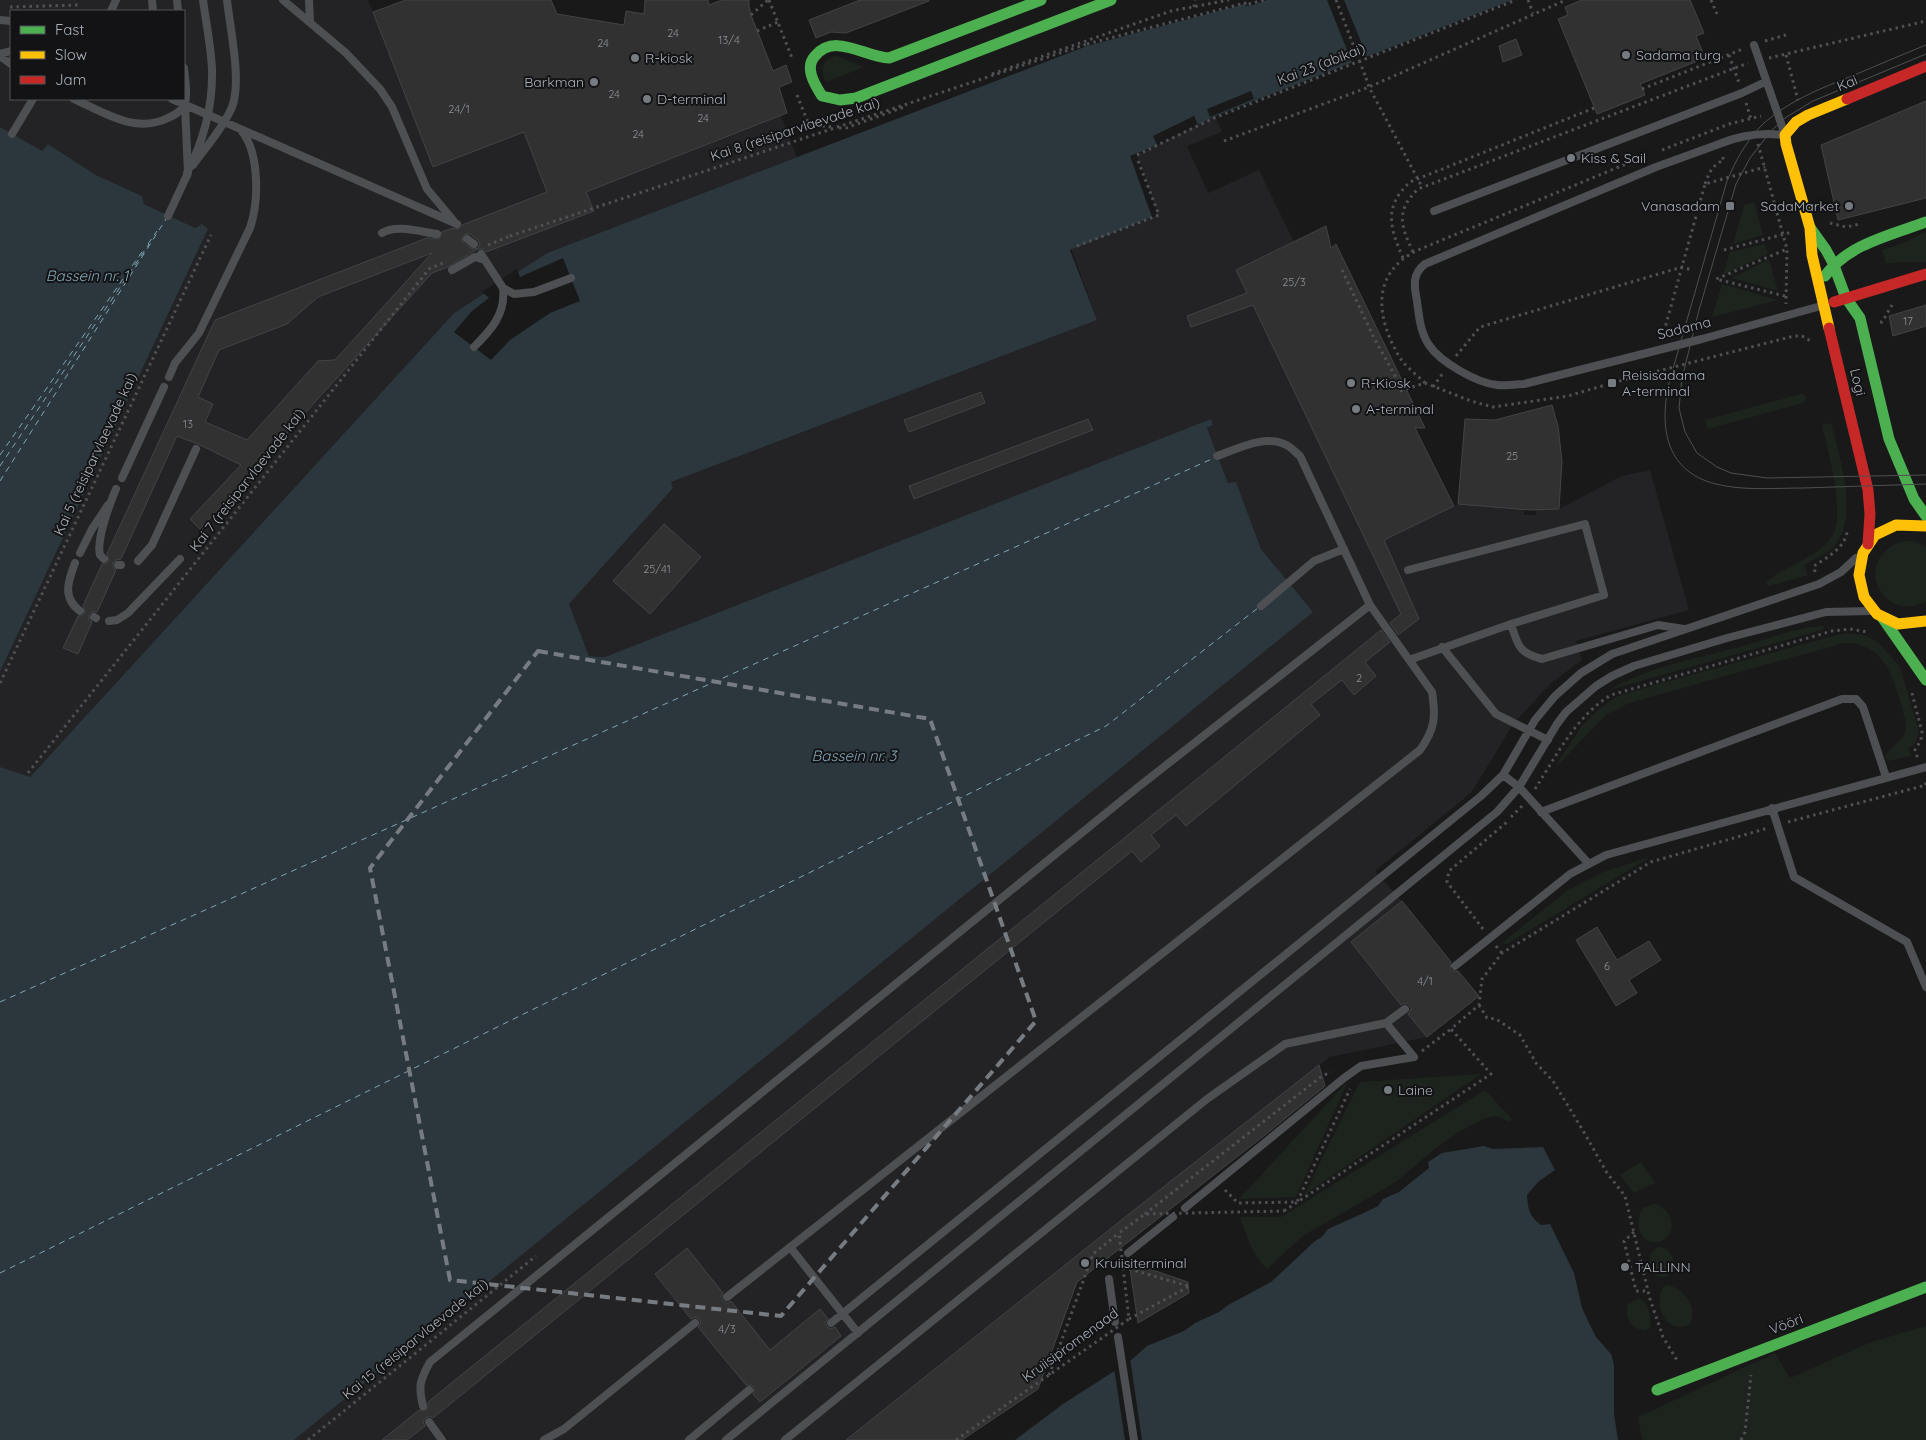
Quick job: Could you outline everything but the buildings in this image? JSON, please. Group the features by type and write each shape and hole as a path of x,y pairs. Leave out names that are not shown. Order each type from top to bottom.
{"street":[{"path":"1041,0 889,58 876,59 838,45 829,46 812,57 810,73 822,96 840,100 856,98 1111,0"},
{"name":"Kai","path":"1785,136 1796,122 1808,115 1926,66"},
{"name":"Logi","path":"1785,136 1810,228 1812,255 1870,499 1865,549 1858,572 1860,589 1865,600 1878,614"},
{"path":"1820,287 1833,264 1866,245 1926,222"},
{"name":"Logi","path":"1810,228 1826,250 1846,298 1860,318 1889,439 1914,499 1926,516"},
{"name":"Sadama","path":"1824,305 1926,274"},
{"path":"1860,318 1868,298 1882,286"},
{"path":"1865,549 1876,535 1887,528 1912,523 1926,526"},
{"path":"1878,614 1893,622 1905,624 1926,622"},
{"path":"1878,614 1918,665 1926,680"},
{"name":"Vööri","path":"1657,1390 1926,1287"}],"lane":[{"path":"168,216 199,148 208,111 212,68 203,0"},
{"path":"172,207 188,173 232,106 236,85 227,0"},
{"path":"175,100 224,120 458,225 427,188 396,116 386,98 346,52 283,0"},
{"path":"309,0 310,22"},
{"path":"1476,242 1738,136 1755,133 1785,136 1754,44"},
{"path":"0,55 10,63"},
{"path":"1434,211 1742,94 1766,82"},
{"path":"76,100 127,123 140,125 158,123 170,118 178,113 185,104"},
{"path":"185,100 188,173"},
{"path":"12,134 31,102"},
{"path":"169,377 175,363 199,332 250,228 254,216 256,197 254,158 246,136 237,126"},
{"name":"Sadama","path":"1722,143 1656,167 1425,264 1419,269 1414,279 1421,330 1429,346 1449,364 1476,380 1497,385 1524,384 1789,316 1824,305"},
{"path":"382,233 389,229 397,229 437,234"},
{"path":"452,270 474,257 484,256 503,288 504,296 499,318 492,329 474,347"},
{"path":"503,288 514,294 528,294 571,278"},
{"path":"122,478 164,387"},
{"path":"727,1297 1420,750 1429,738 1434,725 1435,709 1432,692 1370,605 1300,456 1286,445 1269,441 1250,444 1217,456"},
{"path":"138,561 152,545 196,449"},
{"path":"80,553 92,528 110,502 116,489"},
{"path":"104,559 99,551 110,502"},
{"path":"1408,570 1585,524 1604,595 1512,624 1409,660"},
{"path":"1261,606 1314,561 1344,549"},
{"path":"831,1323 1474,802 1503,775 1529,731 1555,696 1580,673 1612,654 1818,584 1841,572 1865,549"},
{"path":"109,620 117,620 128,612 180,559"},
{"path":"75,563 70,578 68,594 70,602 80,611"},
{"path":"423,1406 420,1393 421,1379 430,1362 1138,788 1370,605"},
{"path":"726,1440 1497,812 1519,787 1566,712 1596,686 1634,666 1727,638 1826,612 1878,614"},
{"path":"1512,624 1518,643 1526,655 1542,658 1658,625 1686,629"},
{"path":"1442,648 1496,714 1548,740"},
{"path":"1541,812 1842,700 1856,699 1863,707 1886,776"},
{"path":"1455,966 1570,874 1606,855 1923,767"},
{"path":"1503,775 1519,787 1588,864"},
{"path":"1772,808 1794,877 1907,942 1926,986"},
{"path":"785,1440 1207,1099 1285,1044 1386,1023 1404,1009"},
{"path":"1185,1208 1361,1066 1414,1057 1386,1023"},
{"path":"1128,1253 1172,1218"},
{"path":"790,1248 858,1333"},
{"path":"1109,1279 1115,1322"},
{"path":"544,1440 564,1429 696,1323"},
{"path":"1118,1337 1134,1440"},
{"path":"689,1440 750,1390"},
{"path":"429,1422 442,1440"}],"path":[{"path":"751,15 768,0"},
{"path":"1194,7 1195,0"},
{"name":"Kai 8 (reisiparvlaevade kai)","path":"484,256 510,236 1087,44 1245,3 1245,5 1253,4 1264,0"},
{"path":"1336,0 1369,87 1422,187"},
{"name":"Kai 23 (abikai)","path":"1077,246 1158,215 1137,156 1214,118 1516,0"},
{"path":"1528,0 1533,13"},
{"path":"1224,141 1369,87 1566,0"},
{"path":"1711,0 1717,14"},
{"path":"1,8 78,4"},
{"path":"757,31 778,22"},
{"path":"1413,252 1404,232 1402,217 1405,203 1422,187 1758,59 1786,55 1926,22"},
{"path":"1642,89 1729,55"},
{"path":"1594,108 1418,178 1410,182 1403,189 1393,205 1392,213 1392,232 1403,258 1396,264 1384,283 1381,299 1388,331 1401,359 1424,383 1471,401 1493,407 1563,397 1794,336 1810,340"},
{"path":"1755,133 1787,249 1785,296 1794,336"},
{"path":"1672,332 1663,335 1705,184 1765,167"},
{"path":"1724,250 1826,223 1846,227 1866,223"},
{"path":"1857,225 1866,245"},
{"name":"Kai 5 (reisiparvlaevade kai)","path":"0,683 211,234"},
{"path":"1785,296 1716,279 1787,249"},
{"name":"Kai 7 (reisiparvlaevade kai)","path":"28,773 429,269 447,261"},
{"path":"1433,387 1449,364 1480,327 1682,267 1692,270"},
{"path":"1342,270 1401,390 1424,383"},
{"path":"1882,286 1892,305"},
{"path":"1776,306 1786,304"},
{"path":"1818,584 1814,566 1835,552 1847,536 1848,527"},
{"path":"1502,953 1447,882 1449,870 1502,827 1529,798 1576,724 1596,704 1610,695 1832,631 1850,629 1870,633"},
{"path":"1687,1378 1663,1338 1647,1291 1625,1196 1607,1173 1553,1081 1536,1064 1520,1035 1496,1019 1487,1018 1480,1005 1482,979 1502,953 1651,862 1777,825 1926,785 1923,767 1915,750 1921,740 1922,732 1911,689"},
{"path":"1414,1057 1480,1005"},
{"path":"1145,1214 1284,1211 1491,1074 1451,1029"},
{"path":"1296,1202 1361,1066"},
{"path":"1049,1375 1093,1254 1325,1074"},
{"path":"1217,1182 1238,1203 1296,1202"},
{"path":"1634,1232 1624,1241 1636,1291 1647,1291"},
{"name":"Kruiisipromenaad","path":"956,1440 1129,1319 1119,1233"},
{"name":"Kai 15 (reisiparvlaevade kai)","path":"308,1440 536,1256"},
{"path":"1123,1267 1188,1286 1129,1319"},
{"path":"1741,1440 1746,1432 1753,1353"}],"highlighted area":[{"path":"538,651 930,719 1036,1021 781,1316 450,1280 370,868"}],"shaded area":[{"path":"0,0 368,0 373,12 405,0 472,0 553,205 781,116 797,157 547,253 454,313 30,777 27,777 0,767 0,672 208,229 195,229 144,204 142,196 96,175 48,144 42,152 35,150 0,127"},
{"path":"837,56 864,67 826,82 823,65 832,57"},
{"path":"1215,116 1222,132 1187,146 1208,193 1259,170 1294,242 1236,270 1370,547 1458,504 1524,509 1524,515 1536,515 1536,510 1559,509 1622,476 1650,470 1689,610 1576,641 1582,660 1551,683 1514,723 1471,793 1375,871 1402,901 1351,942 1427,1037 1330,1057 1129,1214 846,1440 293,1440 1312,612 1261,549 1236,483 1228,483 1207,428 1213,425 1211,420 605,657 589,656 569,604 671,482 1097,320 1071,248 1158,215 1137,155"},
{"path":"1754,202 1763,235 1733,244 1744,205"},
{"path":"1926,232 1926,262 1886,263 1882,250 1901,244"},
{"path":"1765,244 1768,254 1723,275 1730,252"},
{"path":"1769,259 1778,291 1732,278"},
{"path":"1722,284 1778,300 1712,317"},
{"path":"1801,394 1807,398 1803,403 1708,429 1705,420"},
{"path":"1831,423 1842,467 1847,501 1843,532 1829,551 1804,565 1808,575 1769,586 1767,581 1820,549 1833,535 1837,511 1836,496 1822,425"},
{"path":"1903,541 1914,541 1926,547 1926,601 1910,606 1896,605 1885,597 1878,587 1875,574 1878,561 1887,549"},
{"path":"1825,626 1822,630 1609,690 1656,669 1792,631"},
{"path":"1845,633 1863,635 1878,642 1900,667 1919,731 1915,744 1908,749 1912,756 1888,761 1885,757 1903,737 1906,729 1903,709 1896,687 1882,659 1866,647 1844,643 1629,703 1608,714 1556,765 1581,727 1598,710 1616,697"},
{"path":"1650,857 1507,944 1502,943 1568,890 1603,872"},
{"path":"1481,1074 1304,1195 1360,1082"},
{"path":"1348,1081 1296,1197 1239,1199"},
{"path":"1485,1090 1512,1119 1510,1122 1496,1116 1485,1118 1460,1131 1431,1152 1396,1182 1303,1236 1267,1269 1262,1264 1250,1245 1240,1217 1281,1217"},
{"path":"1641,1162 1655,1183 1634,1193 1620,1175"},
{"path":"1654,1204 1661,1206 1666,1211 1672,1224 1671,1231 1667,1237 1662,1241 1655,1242 1648,1241 1643,1237 1638,1223 1644,1207"},
{"path":"1658,1247 1668,1250 1673,1259 1673,1268 1670,1274 1665,1277 1655,1274 1649,1262 1651,1253"},
{"path":"1667,1285 1679,1290 1689,1300 1693,1312 1689,1325 1674,1326 1664,1316 1661,1310 1660,1294 1663,1287"},
{"path":"1638,1299 1643,1300 1650,1313 1650,1328 1645,1330 1635,1328 1629,1322 1628,1304"},
{"path":"1926,1326 1926,1440 1642,1440 1638,1417 1775,1353 1790,1378 1871,1342"}],"water":[{"name":"Bassein nr. 3","path":"1267,0 1512,0 1215,116 1157,145 1130,156 1152,217 1070,250 1097,320 671,482 673,488 569,604 589,656 605,657 1211,419 1213,425 1207,428 1228,483 1236,482 1261,549 1313,612 294,1440 0,1440 0,767 30,777 454,313 547,253 1087,46 1245,4 1245,6 1253,5"},
{"name":"Bassein nr. 1","path":"0,127 42,151 48,144 96,175 142,196 144,204 195,228 202,224 208,229 0,672"},
{"path":"1484,1146 1493,1149 1543,1147 1555,1170 1538,1182 1527,1195 1529,1208 1534,1218 1541,1225 1550,1224 1574,1273 1582,1308 1589,1323 1596,1337 1611,1354 1614,1365 1614,1414 1618,1440 1015,1440 1063,1404 1130,1361 1147,1346 1184,1331 1195,1323 1219,1312 1228,1305 1271,1282 1315,1241 1322,1237 1328,1229 1378,1206 1383,1199 1399,1192 1429,1168 1428,1162 1442,1153"}],"pier":[{"path":"1327,0 1344,0 1368,59 1353,65"},
{"path":"1251,91 1254,99 1210,117 1207,109"},
{"path":"1194,116 1198,125 1157,145 1153,136"},
{"path":"563,258 580,301 550,313 510,340 491,360 454,332 472,311 489,298 482,292 517,269 520,277"},
{"path":"1130,1358 1142,1440 1125,1440 1114,1368"}],"ferry route":[{"path":"0,481 166,219"},
{"path":"148,244 157,231"},
{"path":"0,466 149,244"},
{"path":"0,455 144,249"},
{"path":"0,1002 1214,458"},
{"path":"0,1273 1106,726 1258,608"}],"tram line":[{"path":"1926,45 1829,85 1784,108 1764,123 1747,143 1727,181 1670,379 1665,412 1669,443 1675,457 1698,478 1716,484 1737,488 1759,489 1926,484"},
{"path":"1926,54 1813,101 1785,118 1771,131 1750,158 1736,184 1699,310 1682,378 1679,408 1685,432 1697,453 1717,467 1731,473 1767,478 1926,475"}],"traffic: fast":[{"path":"1041,0 889,58 841,46 831,46 823,49 815,56 810,66 812,76 822,96 840,100 856,98 1111,0"},
{"path":"1825,276 1835,265 1858,248 1885,236 1926,222"},
{"path":"1811,229 1826,250 1846,298 1860,318 1889,439 1914,499 1926,516"},
{"path":"1882,617 1926,680"},
{"path":"1657,1390 1926,1287"}],"traffic: slow":[{"path":"1829,328 1812,255 1810,228 1785,135 1796,122 1808,115 1847,99"},
{"path":"1926,526 1896,525 1875,535 1863,553 1859,575 1864,597 1877,614 1898,624 1926,621"}],"traffic: jam":[{"path":"1847,99 1926,66"},
{"path":"1834,302 1926,274"},
{"path":"1829,328 1868,490 1870,514 1868,544"}],"place":[{"name":"Sadama turg","path":"1626,55"},
{"name":"R-kiosk","path":"635,58"},
{"name":"Barkman","path":"594,82"},
{"name":"D-terminal","path":"647,99"},
{"name":"Kiss & Sail","path":"1571,158"},
{"name":"Vanasadam","path":"1730,206"},
{"name":"SadaMarket","path":"1849,206"},
{"name":"R-Kiosk","path":"1351,383"},
{"name":"Reisisadama A-terminal","path":"1612,383"},
{"name":"A-terminal","path":"1356,409"},
{"name":"Laine","path":"1388,1090"},
{"name":"Kruiisiterminal","path":"1085,1263"},
{"name":"TALLINN","path":"1625,1267"}]}
